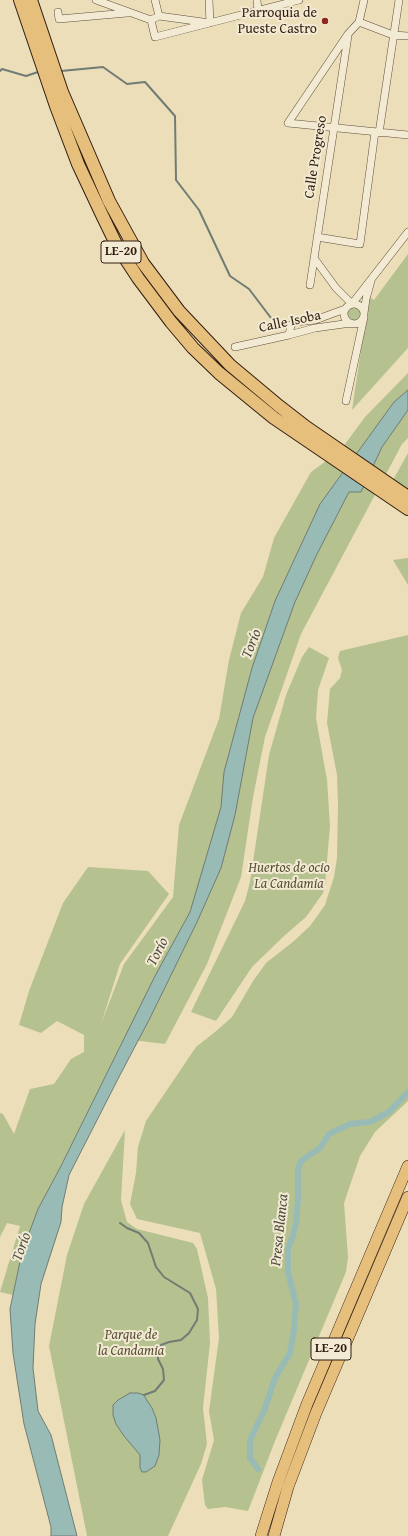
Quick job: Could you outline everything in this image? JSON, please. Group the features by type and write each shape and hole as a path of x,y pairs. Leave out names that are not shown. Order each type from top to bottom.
{"highway":[{"name":"LE-20","path":"20,0 56,106 78,164 117,246 166,316 193,348 219,373 302,431 401,496 408,509"},
{"name":"LE-20","path":"31,0 62,92 77,128 110,201 143,263 179,311 230,365 302,431"},
{"name":"LE-20","path":"261,1536 278,1482 308,1404 408,1166"},
{"name":"LE-20","path":"274,1536 288,1487 316,1413 408,1197"}],"street":[{"path":"96,0 151,20 159,16 210,23"},
{"path":"155,0 159,16"},
{"path":"209,0 210,23"},
{"path":"257,0 258,11"},
{"path":"151,20 155,37 298,0"},
{"path":"364,0 359,22 348,34 288,123 408,135"},
{"path":"317,237 360,244 399,0"},
{"path":"58,12 59,18 131,12"},
{"path":"359,22 393,35 408,36"},
{"name":"Calle Progreso","path":"310,285 348,34"},
{"path":"289,335 291,325 295,322 315,320 345,309 353,304 408,232"},
{"path":"314,258 336,288 353,304 360,305 364,315 361,321 353,324"},
{"path":"346,401 360,337 366,299 372,279"},
{"path":"345,309 347,321 353,324 360,337"},
{"name":"Calle Isoba","path":"235,347 315,328 353,324"}],"green space":[{"path":"408,254 408,348 352,410 369,297 374,300"},
{"path":"351,307 357,307 361,311 361,317 357,321 351,321 347,317 347,311"},
{"path":"408,373 408,438 402,444 301,634 265,737 253,797 241,877 207,964 165,1044 124,1039 38,1209 22,1252 13,1295 0,1292 20,1226 7,1223 0,1237 0,1113 3,1114 14,1134 30,1089 54,1084 71,1059 84,1052 84,1035 57,1021 41,1033 19,1025 29,991 63,903 88,867 148,871 169,894 120,964 101,1024 124,964 173,897 179,825 219,719 229,660 241,613 263,577 274,538 311,472 340,451 365,417"},
{"path":"408,453 408,491 393,480"},
{"path":"408,558 408,585 393,560"},
{"path":"408,635 408,1101 375,1132 360,1156 344,1203 348,1257 346,1272 275,1441 248,1511 225,1507 208,1509 205,1505 202,1480 214,1440 209,1411 219,1338 216,1289 200,1233 137,1219 130,1204 136,1173 138,1147 146,1121 196,1047 232,1017 253,981 266,963 310,926 325,905 334,877 337,858 337,775 327,723 330,689 340,678 342,670 338,658 340,651"},
{"name":"Huertos de ocio La Candamia","path":"309,647 329,658 318,690 316,718 327,780 330,826 325,885 323,893 306,917 252,967 216,1021 191,1012 245,901 250,882 269,755 286,695 302,657"},
{"name":"Parque de la Candamia","path":"125,1130 121,1200 127,1222 137,1229 193,1243 197,1249 208,1298 210,1343 203,1408 207,1444 201,1464 168,1536 87,1536 49,1346 67,1255 84,1204"}],"water":[{"path":"408,390 408,410 382,447 361,492 349,492 317,554 295,602 253,718 235,815 221,868 197,922 150,1018 69,1175 62,1207 61,1222 41,1284 35,1324 33,1368 38,1411 51,1435 77,1536 51,1536 51,1527 24,1424 13,1353 10,1309 22,1252 38,1209 61,1166 155,976 190,912 221,807 224,772 252,668 275,601 320,504 394,402"},
{"path":"130,1393 144,1395 156,1418 160,1440 159,1455 155,1466 146,1472 142,1472 140,1468 140,1455 124,1436 116,1424 113,1415 113,1405 118,1400"}],"waterway":[{"path":"61,71 103,67 127,84 145,82 175,116 176,180 199,210 230,276 249,289 271,318"},
{"path":"0,71 2,69 26,76 38,72"},
{"name":"Presa Blanca","path":"258,1469 250,1458 250,1440 264,1411 275,1378 290,1353 294,1329 296,1304 288,1272 288,1248 296,1223 298,1169 301,1161 320,1148 329,1134 350,1124 370,1122 389,1112 408,1092"},
{"path":"120,1223 139,1233 148,1243 156,1267 164,1277 190,1293 198,1309 197,1320 189,1333 181,1340 161,1345 158,1350 158,1359 163,1369 164,1380 155,1391 144,1395"}],"place":[{"name":"Parroquia de Pueste Castro","path":"325,21"}],"water label":[{"name":"Torío","path":"252,644"},
{"name":"Torío","path":"158,952"},
{"name":"Torío","path":"22,1247"}]}
